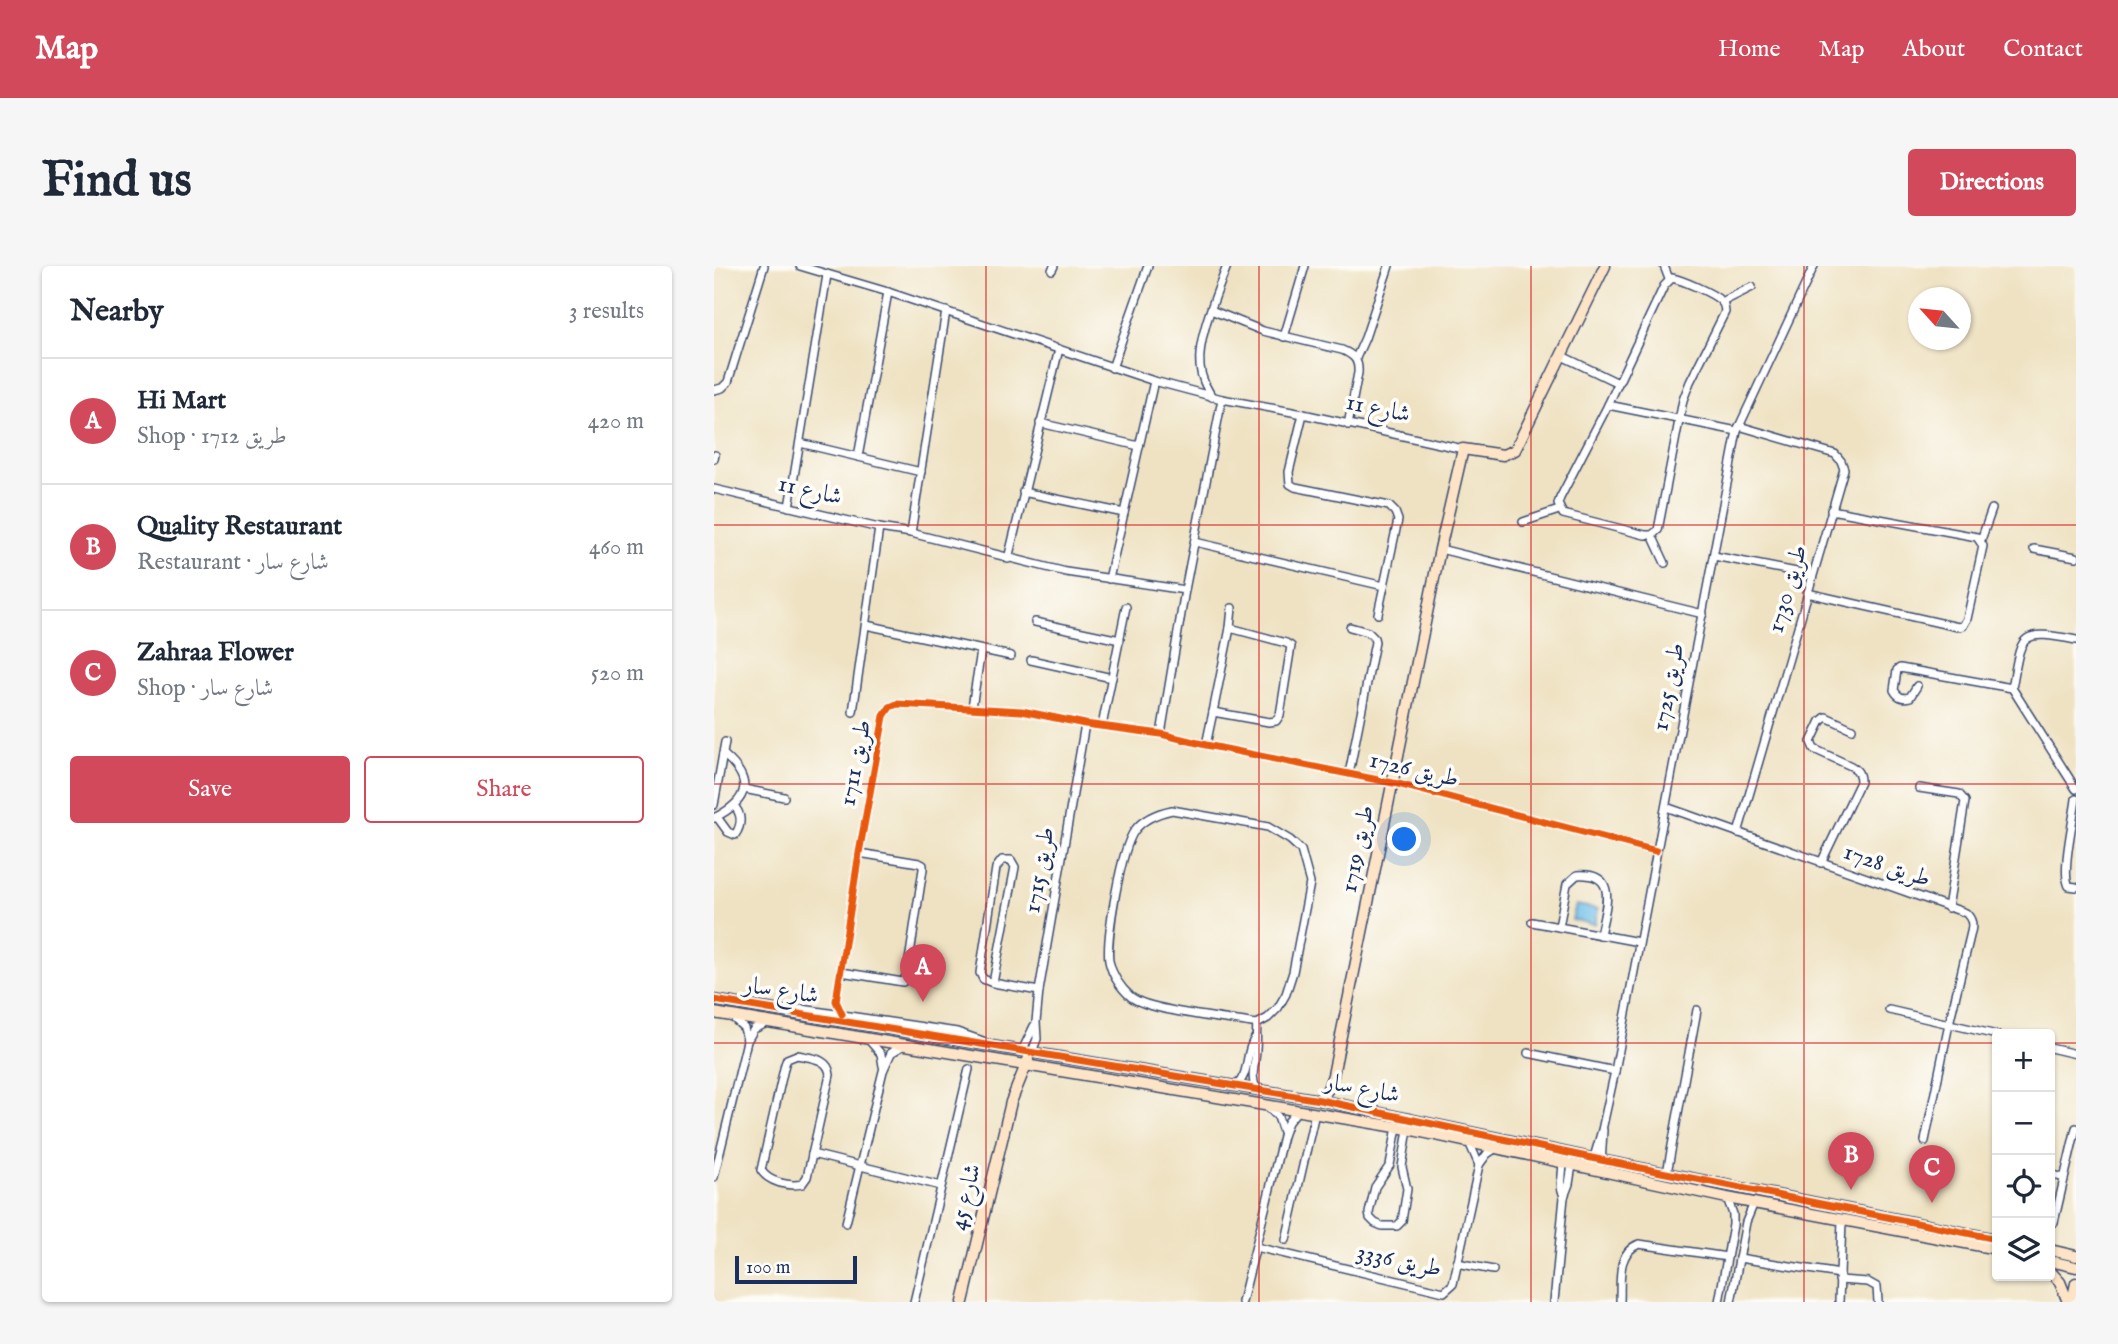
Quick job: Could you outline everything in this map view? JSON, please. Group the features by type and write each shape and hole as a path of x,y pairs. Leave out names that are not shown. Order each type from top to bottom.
{"street":[{"path":"714,390 722,388 728,382 764,266"},
{"name":"شارع 11","path":"800,266 946,311 1154,382 1212,397 1503,455 1515,450 1605,266"},
{"path":"1112,368 1148,266"},
{"path":"1212,397 1205,385 1200,351 1227,266"},
{"path":"1284,337 1305,266"},
{"path":"1356,358 1389,266"},
{"path":"1664,266 1669,279"},
{"name":"طريق 1725","path":"1596,1165 1738,429 1814,266"},
{"path":"789,507 827,275"},
{"path":"1652,535 1660,525 1686,391 1725,312 1722,302 1681,280 1669,279"},
{"path":"1652,535 1563,514 1558,504 1669,279"},
{"path":"1722,302 1752,287"},
{"path":"858,457 888,292"},
{"path":"1211,310 1250,327 1342,351 1356,358 1359,365 1348,425"},
{"path":"911,533 946,311"},
{"path":"1008,559 1059,349"},
{"path":"1562,356 1618,383"},
{"path":"1109,579 1154,382"},
{"path":"1161,734 1185,590 1222,399"},
{"name":"طريق 1730","path":"1608,405 1738,429 1835,454 1844,469 1738,833"},
{"path":"1303,414 1289,472 1290,484 1389,506 1395,512 1398,520 1378,614"},
{"path":"1040,423 1139,446"},
{"path":"800,443 921,472"},
{"name":"طريق 1719","path":"1320,1100 1328,1089 1332,1075 1463,449"},
{"name":"شارع 11","path":"714,489 911,533 1008,559 1109,579 1185,590"},
{"path":"1023,492 1124,513"},
{"path":"1807,593 1958,628 1963,626 1967,619 1982,551 1981,540 1992,509"},
{"path":"1523,522 1559,510"},
{"path":"1831,510 1972,535 1981,540"},
{"path":"853,712 879,528"},
{"path":"1652,535 1665,563"},
{"path":"1195,542 1384,586"},
{"path":"1440,549 1703,614"},
{"path":"2034,549 2076,557"},
{"path":"1714,556 1812,575"},
{"path":"1102,726 1126,607"},
{"path":"1206,745 1232,608"},
{"path":"1035,621 1120,640"},
{"path":"866,625 1011,656"},
{"path":"1349,774 1375,642 1368,632 1350,627"},
{"path":"1213,712 1273,723 1280,715 1291,646 1230,628"},
{"path":"2076,640 2036,634 2027,638 2020,646 2012,688 2076,789"},
{"path":"972,707 981,651"},
{"path":"1031,660 1112,678"},
{"path":"1917,686 1910,697 1903,698 1898,695 1894,690 1897,670 1900,668 2012,688"},
{"name":"طريق 1711","path":"836,1001 859,853 886,711 890,707 897,704 1022,711 1085,724 1161,734"},
{"path":"1821,863 1860,782 1860,775 1857,769 1814,749 1811,742 1821,721 1826,717 1852,729"},
{"name":"طريق 1715","path":"1027,1051 1037,1039 1039,991 1085,724"},
{"name":"طريق 1726","path":"1161,734 1393,783 1656,851"},
{"path":"714,805 725,742"},
{"path":"723,754 740,770 744,789 734,806 715,817 728,832 735,835 740,826 740,818 734,806"},
{"name":"طريق 1728","path":"1666,807 1948,908 1965,802 1959,794 1919,788"},
{"path":"744,789 784,797"},
{"path":"2076,799 2066,880 2069,886 2076,887"},
{"path":"1184,811 1268,827 1301,850 1310,883 1293,972 1278,1008 1257,1024 1144,1004 1126,992 1113,974 1109,956 1110,937 1125,851 1138,826 1158,813 1184,811"},
{"path":"841,972 903,982 907,974 923,869 923,865 919,863 859,853"},
{"path":"993,983 1015,867 1011,860 1002,860 996,868 980,973 983,979 993,983 1039,991"},
{"path":"1559,927 1567,884 1577,875 1592,876 1605,884 1608,891 1600,935"},
{"path":"1925,1141 1973,925 1966,913 1948,908"},
{"path":"1532,922 1639,942"},
{"name":"شارع سار","path":"714,1000 1320,1100 1727,1199 1992,1249"},
{"path":"824,1012 836,1001 842,1014"},
{"path":"789,1012 802,1009 957,1032 993,1046"},
{"path":"1667,1173 1697,1010"},
{"path":"1889,1010 1992,1034"},
{"name":"شارع سار","path":"714,1013 1397,1127 1568,1164 1667,1173 1992,1238"},
{"path":"731,1016 744,1028 747,1041"},
{"path":"714,1177 747,1041 754,1030 770,1022"},
{"path":"1257,1024 1252,1077 1257,1090"},
{"path":"1237,1086 1245,1076 1250,1048 1255,1038"},
{"path":"868,1039 881,1054 883,1071"},
{"path":"846,1223 883,1071 891,1053 905,1044"},
{"path":"2055,1049 2076,1054"},
{"name":"شارع 45","path":"962,1302 1011,1102 1027,1051"},
{"path":"1528,1053 1615,1071"},
{"path":"797,1055 824,1062 830,1070 812,1154 805,1181 798,1186 768,1179 761,1170 785,1064 792,1056 797,1055"},
{"path":"915,1302 969,1069"},
{"name":"طريق 1719","path":"1332,1075 1341,1105"},
{"path":"1265,1104 1278,1117 1283,1136"},
{"path":"1242,1302 1283,1136 1288,1122 1298,1110"},
{"path":"1286,1240 1315,1113"},
{"path":"1397,1127 1390,1165 1375,1187 1369,1213 1370,1218 1382,1226 1397,1226 1402,1221 1407,1189 1402,1167 1408,1129"},
{"path":"2055,1218 2076,1128"},
{"path":"1469,1142 1479,1165 1496,1148"},
{"path":"812,1154 942,1186"},
{"path":"1554,1302 1564,1197 1561,1186 1568,1164"},
{"name":"طريق 3336","path":"1256,1247 1440,1293 1451,1287 1479,1165"},
{"path":"2055,1175 2064,1178"},
{"path":"1719,1302 1733,1221 1727,1199"},
{"path":"1731,1302 1746,1219 1754,1203"},
{"path":"1839,1302 1842,1221"},
{"path":"1620,1302 1622,1262 1631,1247 1639,1244 1872,1283 1877,1287 1878,1302"},
{"path":"2055,1251 2076,1256"},
{"path":"1727,1257 1739,1259"},
{"path":"2055,1262 2076,1267"},
{"path":"1457,1263 1493,1270"},
{"path":"2055,1276 2070,1302"},
{"path":"2070,1302 2076,1283"}],"water":[{"path":"1576,905 1598,909 1595,924 1572,920"}],"cycle path":[{"path":"842,1014 836,1001 859,853 884,716 890,707 897,704 1022,711 1085,724 1161,734 1398,784 1656,851"},
{"path":"714,1000 1320,1100 1601,1160 1992,1238"}],"place":[{"name":"Hi Mart","path":"923,1002"},
{"name":"Quality Restaurant","path":"1851,1190"},
{"name":"Zahraa Flower","path":"1932,1203"}]}
